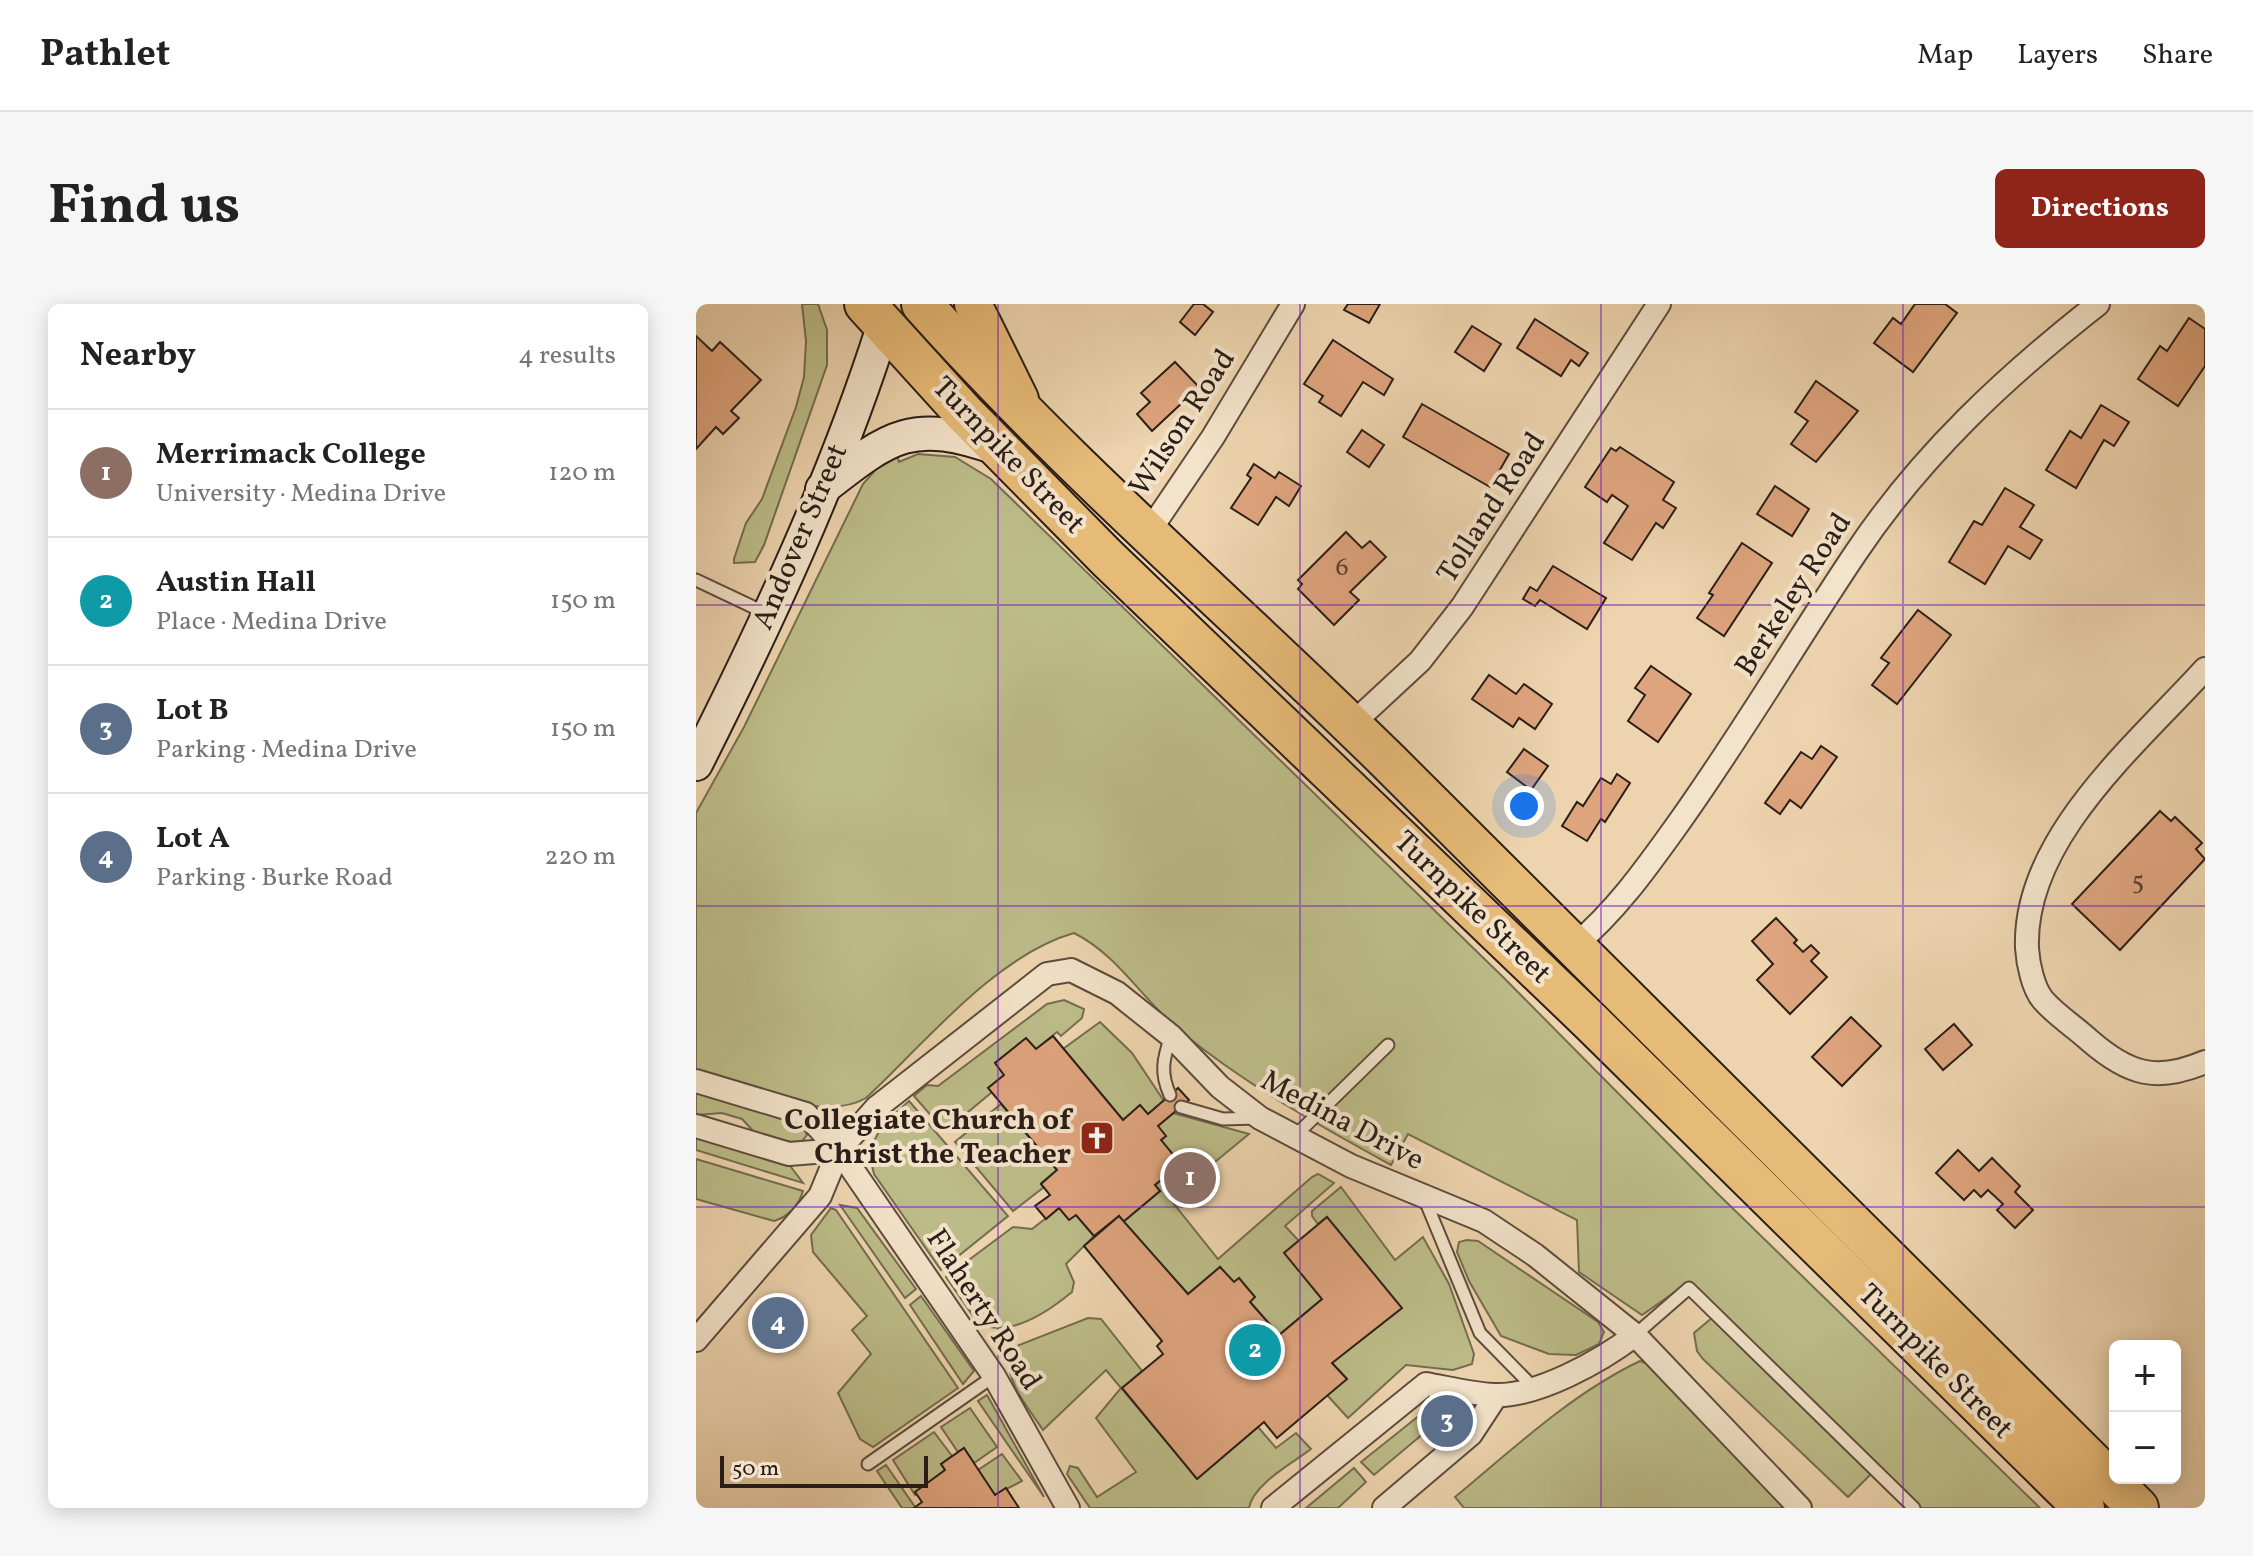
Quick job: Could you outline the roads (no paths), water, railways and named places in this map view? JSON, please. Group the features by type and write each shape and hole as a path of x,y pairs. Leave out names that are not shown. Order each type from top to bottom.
{"highway":[{"name":"Turnpike Street","path":"922,304 1148,533 1351,725 2138,1508"},
{"name":"Turnpike Street","path":"880,312 999,449 1118,569 1592,1023 2084,1508"}],"main road":[{"path":"973,304 1026,411"},
{"name":"Andover Street","path":"696,764 771,615 866,383 880,312"},
{"path":"822,489 894,438 931,431 962,436 999,449"}],"street":[{"name":"Wilson Road","path":"1148,533 1213,437 1293,304"},
{"name":"Tolland Road","path":"1351,725 1420,661 1462,607 1659,304"},
{"name":"Berkeley Road","path":"1574,946 1598,927 1650,863 1725,756 1856,552 1926,459 1990,393 2098,304"},
{"path":"2205,669 2078,809 2034,887 2027,927 2028,961 2042,999 2115,1062 2149,1074 2173,1072 2205,1062"},
{"name":"Medina Drive","path":"696,1340 820,1196 839,1150 876,1108 1047,974 1071,970 1117,993 1171,1036 1220,1087 1260,1118 1425,1199 1484,1221 1546,1263 1635,1335 1800,1508"},
{"name":"Flaherty Road","path":"696,1081 806,1114 839,1150 994,1376 1068,1508"},
{"path":"696,1126 789,1154 839,1150"},
{"path":"1273,1508 1426,1384 1496,1396 1579,1372 1603,1360 1635,1335"},
{"path":"1384,1508 1471,1434 1496,1396"}],"lane":[{"path":"696,580 771,615"},
{"path":"1170,1095 1163,1079 1162,1061 1171,1036"},
{"path":"1294,1137 1388,1045"},
{"path":"1181,1107 1223,1119 1260,1118"},
{"path":"1425,1199 1480,1333 1533,1387"},
{"path":"1635,1335 1689,1288 1914,1508"},
{"path":"868,1464 994,1376"}],"place":[{"name":"Collegiate Church of Christ the Teacher","path":"1097,1138"},
{"name":"Merrimack College","path":"1190,1178"},
{"name":"Lot A","path":"778,1323"},
{"name":"Austin Hall","path":"1255,1350"},
{"name":"Lot B","path":"1447,1421"}]}
